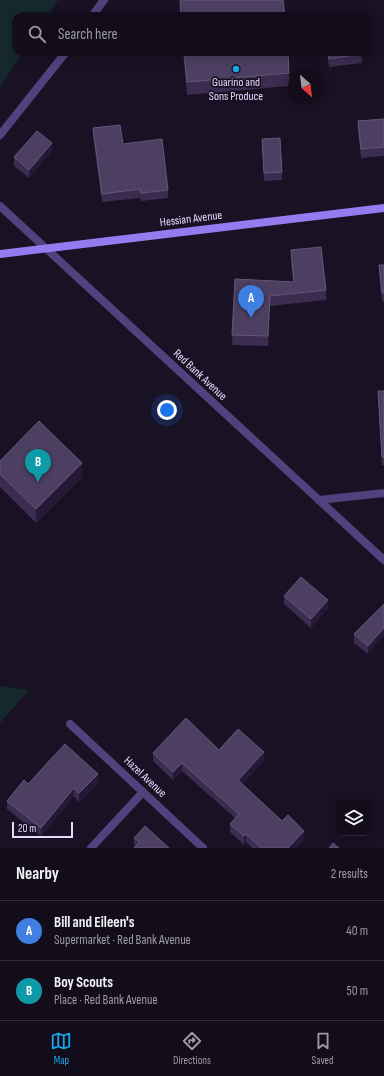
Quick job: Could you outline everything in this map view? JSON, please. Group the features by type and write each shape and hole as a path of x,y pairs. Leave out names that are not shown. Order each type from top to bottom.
{"main road":[{"name":"Hessian Avenue","path":"0,254 384,208"}],"street":[{"path":"95,12 104,0"},
{"path":"0,134 63,56"},
{"name":"Red Bank Avenue","path":"0,206 384,560"},
{"path":"319,500 384,493"},
{"name":"Hazel Avenue","path":"70,724 203,848"},
{"path":"91,848 143,792"}],"green space":[{"path":"0,0 58,0 50,12 12,12 12,56 20,56 0,87"},
{"path":"0,686 29,690 0,723"}],"building":[{"path":"180,0 283,0 284,12 181,12"},
{"path":"184,56 288,56 288,73 187,82"},
{"path":"329,56 349,56 329,59"},
{"path":"384,119 384,147 361,149 358,121"},
{"path":"120,125 123,144 162,139 168,190 141,193 140,189 102,194 93,128"},
{"path":"37,131 52,143 29,170 14,157"},
{"path":"280,138 282,172 264,173 262,139"},
{"path":"321,247 326,290 270,296 268,336 232,335 235,279 294,282 291,250"},
{"path":"379,265 384,265 384,293 382,293"},
{"path":"378,391 384,391 384,457 382,457"},
{"path":"39,421 82,463 36,509 0,474 0,461"},
{"path":"301,577 328,600 311,619 284,596"},
{"path":"384,604 384,628 368,646 354,634"},
{"path":"186,718 219,750 238,729 264,752 238,780 282,821 288,815 304,831 288,848 261,848 246,834 244,836 230,824 239,814 182,763 173,772 153,753"},
{"path":"65,744 98,774 79,793 74,788 41,828 7,801 24,780 28,784"},
{"path":"145,826 169,848 134,848 140,842 134,838"},
{"path":"333,843 339,848 329,848"}],"place":[{"name":"Guarino and Sons Produce","path":"236,69"},
{"name":"Bill and Eileen's","path":"251,318"},
{"name":"Boy Scouts","path":"38,482"}]}
